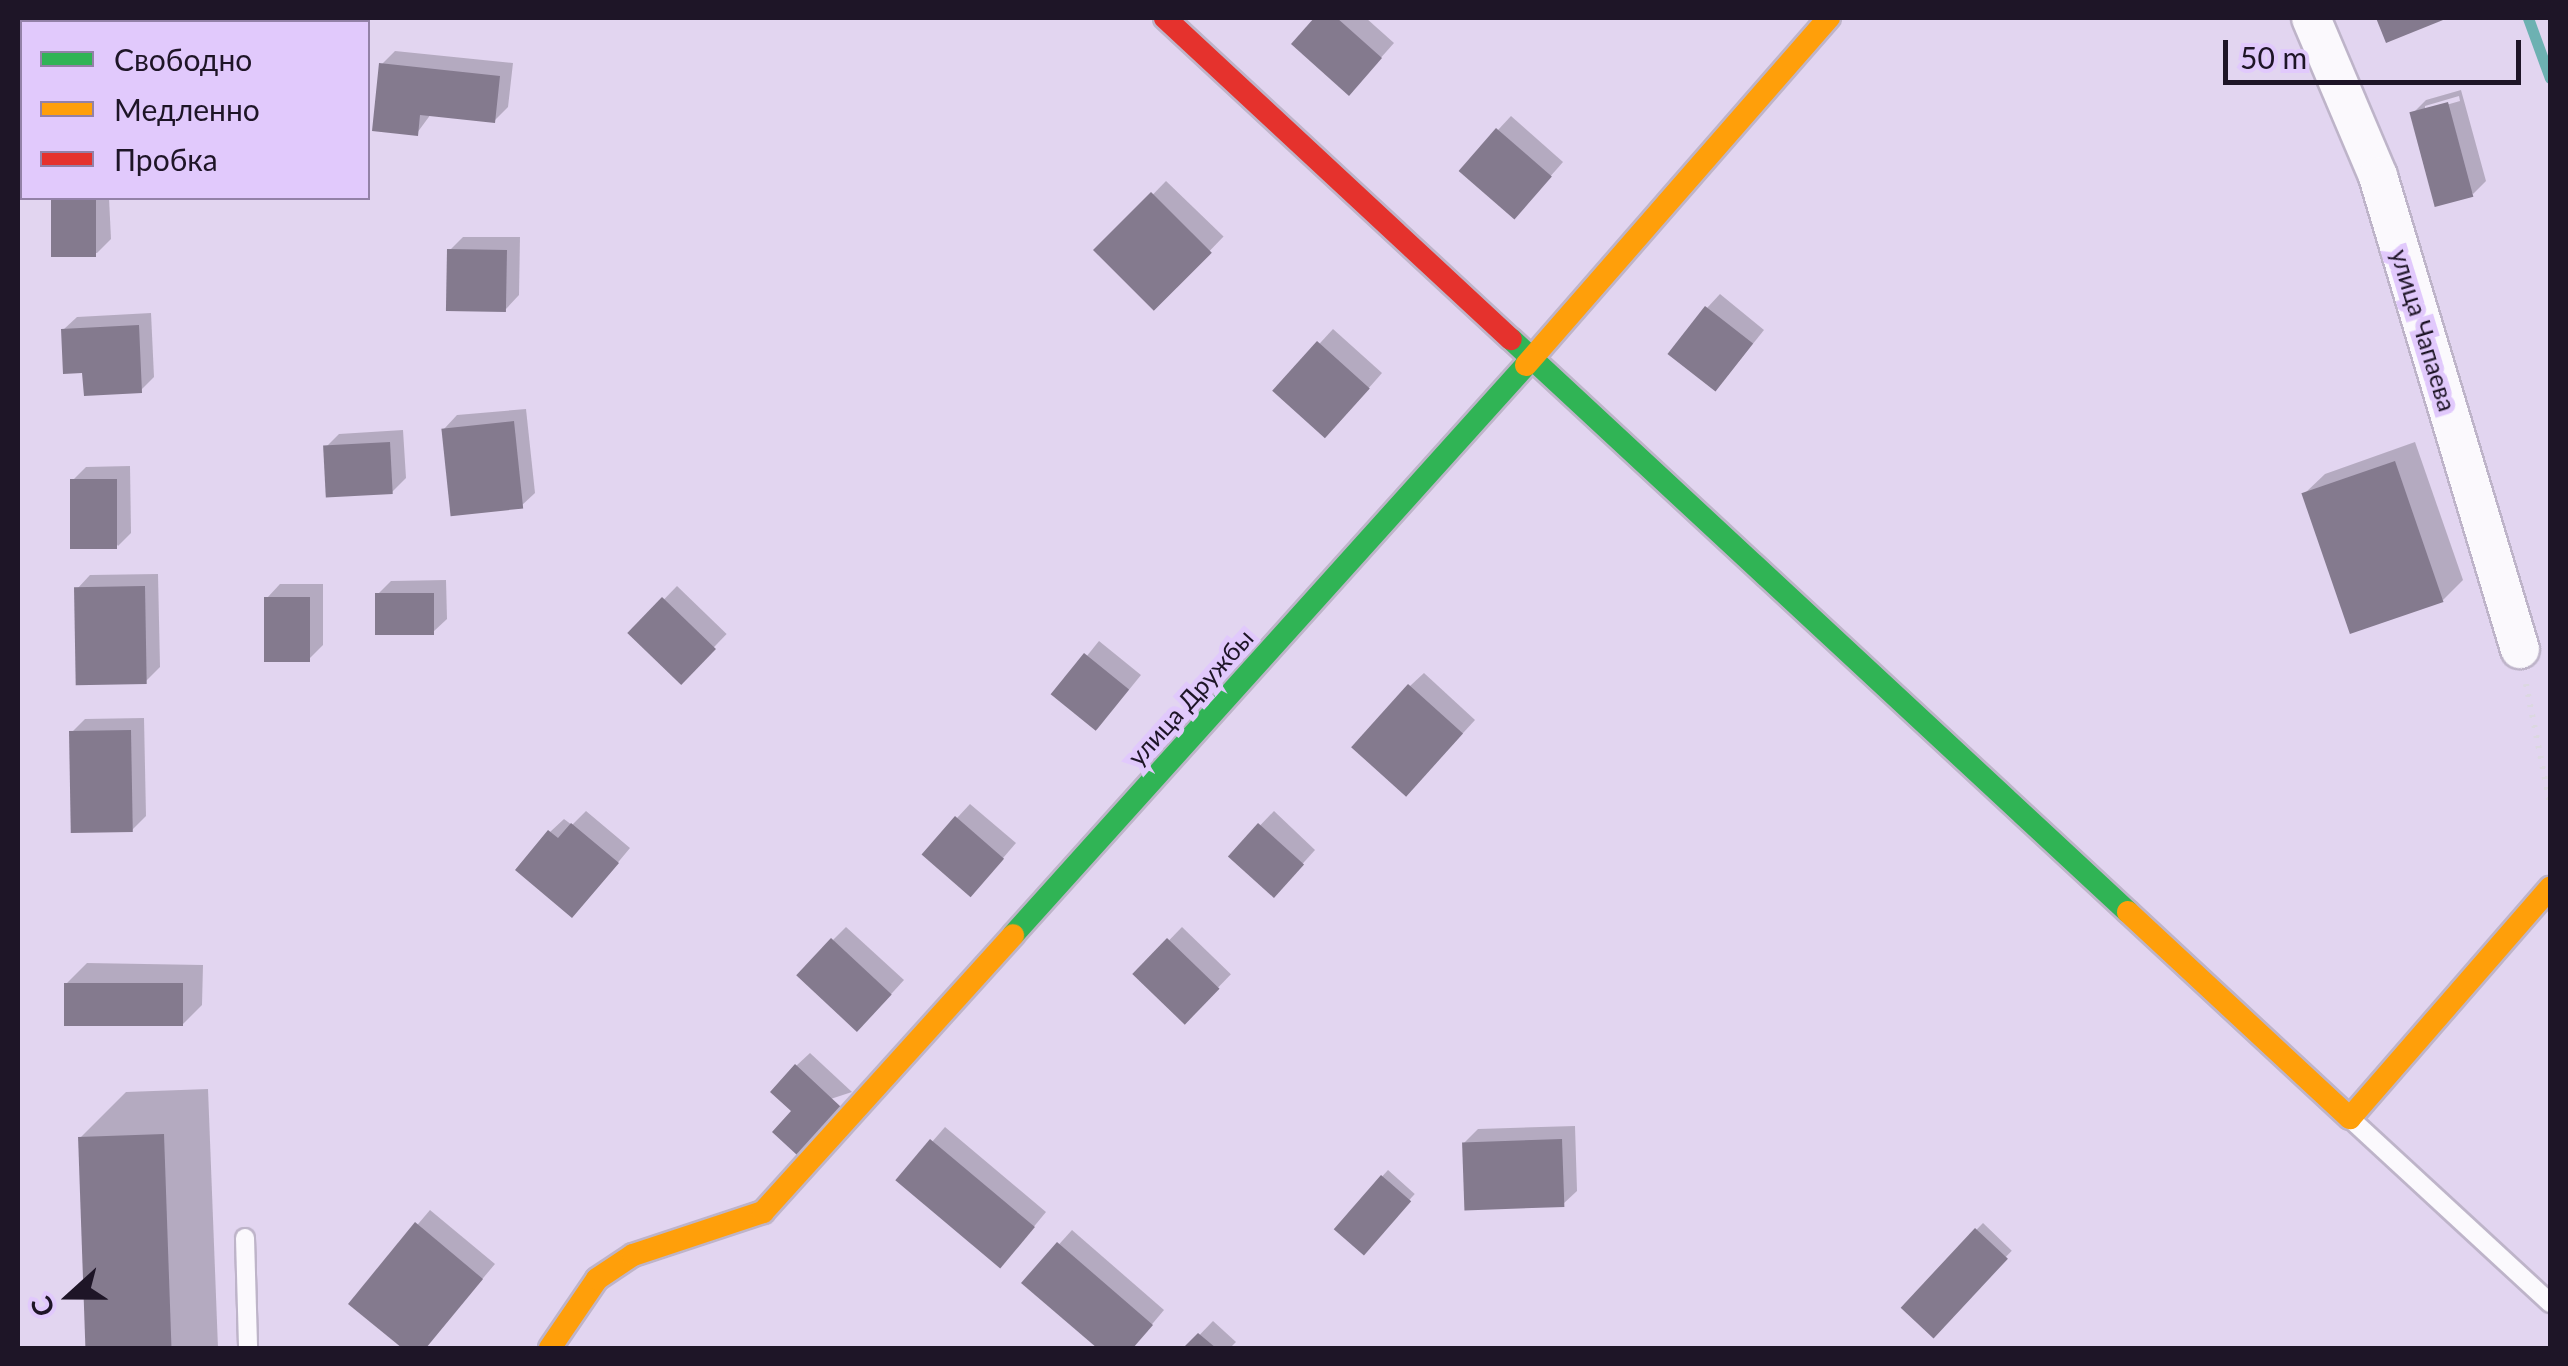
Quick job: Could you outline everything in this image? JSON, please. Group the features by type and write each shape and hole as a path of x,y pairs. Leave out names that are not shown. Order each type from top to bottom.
{"street":[{"path":"1165,18 2350,1118 2550,888"},
{"name":"улица Дружбы","path":"550,1348 596,1278 633,1255 763,1212 1532,358 1829,18"},
{"name":"улица Чапаева","path":"2310,18 2378,176 2520,649"}],"lane":[{"path":"2350,1118 2550,1303"},
{"path":"245,1238 248,1348"}],"path":[{"path":"2520,649 2550,804"}],"building":[{"path":"1314,18 1337,18 1382,58 1349,96 1291,44"},
{"path":"2376,18 2448,18 2386,43"},
{"path":"379,63 500,76 495,123 420,115 418,136 372,131"},
{"path":"2448,102 2473,197 2435,207 2409,112"},
{"path":"1496,128 1552,177 1514,220 1459,171"},
{"path":"1151,192 1212,253 1154,311 1093,250"},
{"path":"51,200 96,200 96,257 51,257"},
{"path":"447,249 507,250 506,312 446,311"},
{"path":"1705,306 1753,344 1716,392 1667,354"},
{"path":"139,325 142,393 84,396 82,373 63,374 61,329"},
{"path":"1317,341 1370,389 1325,438 1272,391"},
{"path":"514,421 523,509 451,516 441,429"},
{"path":"390,442 393,494 326,497 323,446"},
{"path":"2395,461 2444,602 2350,634 2301,493"},
{"path":"70,479 117,479 117,549 70,549"},
{"path":"145,586 147,684 76,685 74,587"},
{"path":"375,593 434,593 434,635 375,635"},
{"path":"264,597 310,597 310,662 264,662"},
{"path":"662,597 716,649 681,685 627,633"},
{"path":"1084,653 1129,690 1096,731 1051,694"},
{"path":"1408,684 1463,734 1406,797 1351,747"},
{"path":"131,730 133,832 71,833 69,731"},
{"path":"955,816 1004,859 971,897 922,854"},
{"path":"571,823 619,863 572,918 515,870 548,830 558,838"},
{"path":"1258,823 1304,864 1274,898 1228,856"},
{"path":"831,938 892,995 857,1032 796,975"},
{"path":"1167,938 1220,989 1185,1025 1132,974"},
{"path":"64,983 183,983 183,1026 64,1026"},
{"path":"795,1064 841,1107 797,1155 772,1132 791,1111 770,1092"},
{"path":"164,1134 171,1348 85,1348 78,1137"},
{"path":"930,1139 1035,1227 1000,1268 895,1180"},
{"path":"1562,1139 1564,1207 1464,1210 1462,1142"},
{"path":"1381,1175 1411,1201 1364,1256 1334,1229"},
{"path":"415,1222 483,1279 426,1348 402,1348 348,1304"},
{"path":"1975,1228 2008,1259 1934,1338 1901,1308"},
{"path":"1057,1242 1153,1325 1133,1348 1097,1348 1021,1283"},
{"path":"1198,1333 1216,1348 1183,1348"}],"waterway":[{"path":"2528,18 2550,78"}],"traffic: fast":[{"path":"1511,339 2128,912"},
{"path":"1013,935 1526,365"}],"traffic: slow":[{"path":"1526,365 1829,18"},
{"path":"2128,912 2350,1118 2550,888"},
{"path":"550,1348 597,1279 633,1255 763,1212 1013,935"}],"traffic: jam":[{"path":"1165,18 1511,339"}]}
